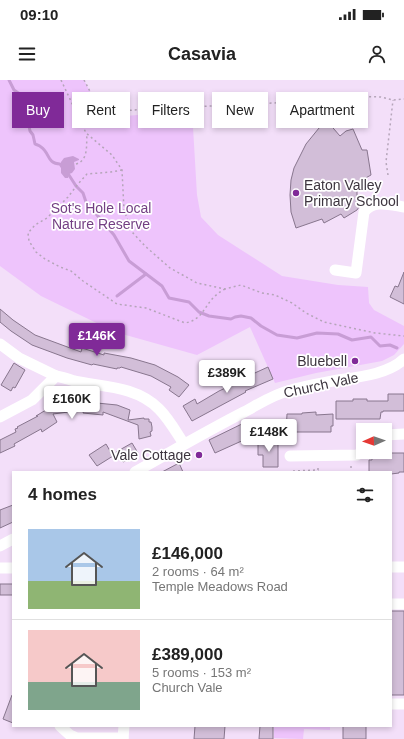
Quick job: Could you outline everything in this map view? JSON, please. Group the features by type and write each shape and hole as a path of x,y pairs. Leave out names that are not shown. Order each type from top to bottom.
{"street":[{"path":"335,270 356,273 364,212 367,208 374,205 388,204 404,207"},
{"path":"0,344 19,358 56,376 74,381 103,385 143,396 158,408 167,418 184,444"},
{"name":"Church Vale","path":"137,471 151,467 184,444 277,395 314,384 384,371 400,363 404,359"},
{"path":"0,417 32,400 56,376"},
{"path":"392,435 404,434"},
{"path":"290,456 356,455"},
{"path":"0,546 12,540"},
{"path":"392,567 404,567"},
{"path":"0,568 12,568"},
{"path":"392,604 404,604"},
{"path":"392,704 404,704"},
{"path":"61,727 69,737 123,739 124,727"}],"path":[{"path":"60,80 87,134 112,155 122,170 124,210 132,232 145,246 170,268 197,283 225,289"},
{"path":"84,80 102,112 314,100 348,96 381,97 393,100 404,99"},
{"path":"388,175 386,162 393,100"},
{"path":"76,164 82,161 86,154 87,134"},
{"path":"122,170 87,174 68,197 47,218 35,225 28,233 30,241 36,252 45,259 71,271 117,304 146,308 185,323 190,322 200,315 213,297 225,289 241,285 292,303 306,313 324,322 374,333 404,336"},
{"path":"293,471 318,471 318,456"}],"green space":[{"name":"Sot's Hole Local Nature Reserve","path":"0,80 84,80 90,92 72,92 72,128 130,128 130,116 138,115 138,128 193,128 197,195 201,217 218,235 282,276 338,285 368,287 369,303 374,310 404,326 404,344 394,355 382,361 316,373 275,383 250,327 197,355 115,332 41,296 0,266"},
{"path":"274,727 330,727 330,730 304,729 303,739 274,738"}],"shaded area":[{"path":"73,156 79,160 74,162 75,169 69,174 68,178 65,178 61,173 61,162 64,158"}],"building":[{"path":"319,128 333,128 340,136 346,131 353,129 362,150 367,150 371,175 362,180 357,191 359,207 357,210 344,218 341,214 324,223 322,219 296,228 291,212 291,180 294,168 306,144"},
{"path":"404,272 404,304 390,297 395,286 398,287"},
{"path":"0,309 35,335 81,352 82,348 104,355 104,353 131,358 155,365 178,377 189,385 179,397 169,390 171,387 151,376 121,367 117,369 92,365 67,358 32,345 0,322"},
{"path":"14,363 25,370 15,388 13,387 11,391 1,385"},
{"path":"268,367 273,379 245,391 246,392 192,421 183,406 195,399 197,404 219,391"},
{"path":"388,394 404,394 404,411 383,411 381,412 380,419 336,419 336,401 367,399 367,401 388,401"},
{"path":"77,399 77,401 117,405 130,410 128,420 144,418 149,419 152,427 152,431 150,432 151,436 139,439 138,425 103,412 103,415 83,413 84,410 53,414 57,422 42,432 41,429 14,444 15,446 0,453 0,440 16,432 15,429 18,428 17,427 38,416 36,416 59,401"},
{"path":"316,412 316,415 333,414 333,426 331,426 331,432 286,432 287,414"},
{"path":"248,421 246,439 215,453 209,440"},
{"path":"258,440 278,440 278,467 263,467 263,455 258,455"},
{"path":"132,443 138,453 128,461 123,462 116,452"},
{"path":"106,444 113,456 97,466 89,455"},
{"path":"392,453 404,453 404,472 392,474 392,471 369,471 369,460 392,459"},
{"path":"179,463 183,471 164,471"},
{"path":"12,505 12,522 0,528 0,510"},
{"path":"0,584 12,584 12,595 0,595"},
{"path":"392,611 404,611 404,695 392,695"},
{"path":"12,695 12,723 3,719"},
{"path":"195,727 225,727 224,739 194,739"},
{"path":"260,727 273,727 273,739 259,739"},
{"path":"343,727 366,727 366,739 343,739"}],"waterway":[{"path":"9,80 14,90 24,97 30,131 33,135 35,144 44,149 51,160 56,164 60,164 62,167"},
{"path":"67,172 76,186 83,193 86,202 114,235 129,261 162,286 169,298 189,302 199,312 209,316 231,319 241,316 251,318 261,326 277,335 297,338 317,333 338,334 352,340 371,337 380,346 390,345 397,348"},
{"path":"117,296 146,274"}],"place":[{"name":"Eaton Valley Primary School","path":"296,193"},
{"name":"Bluebell","path":"355,361"},
{"name":"Vale Cottage","path":"199,455"}]}
